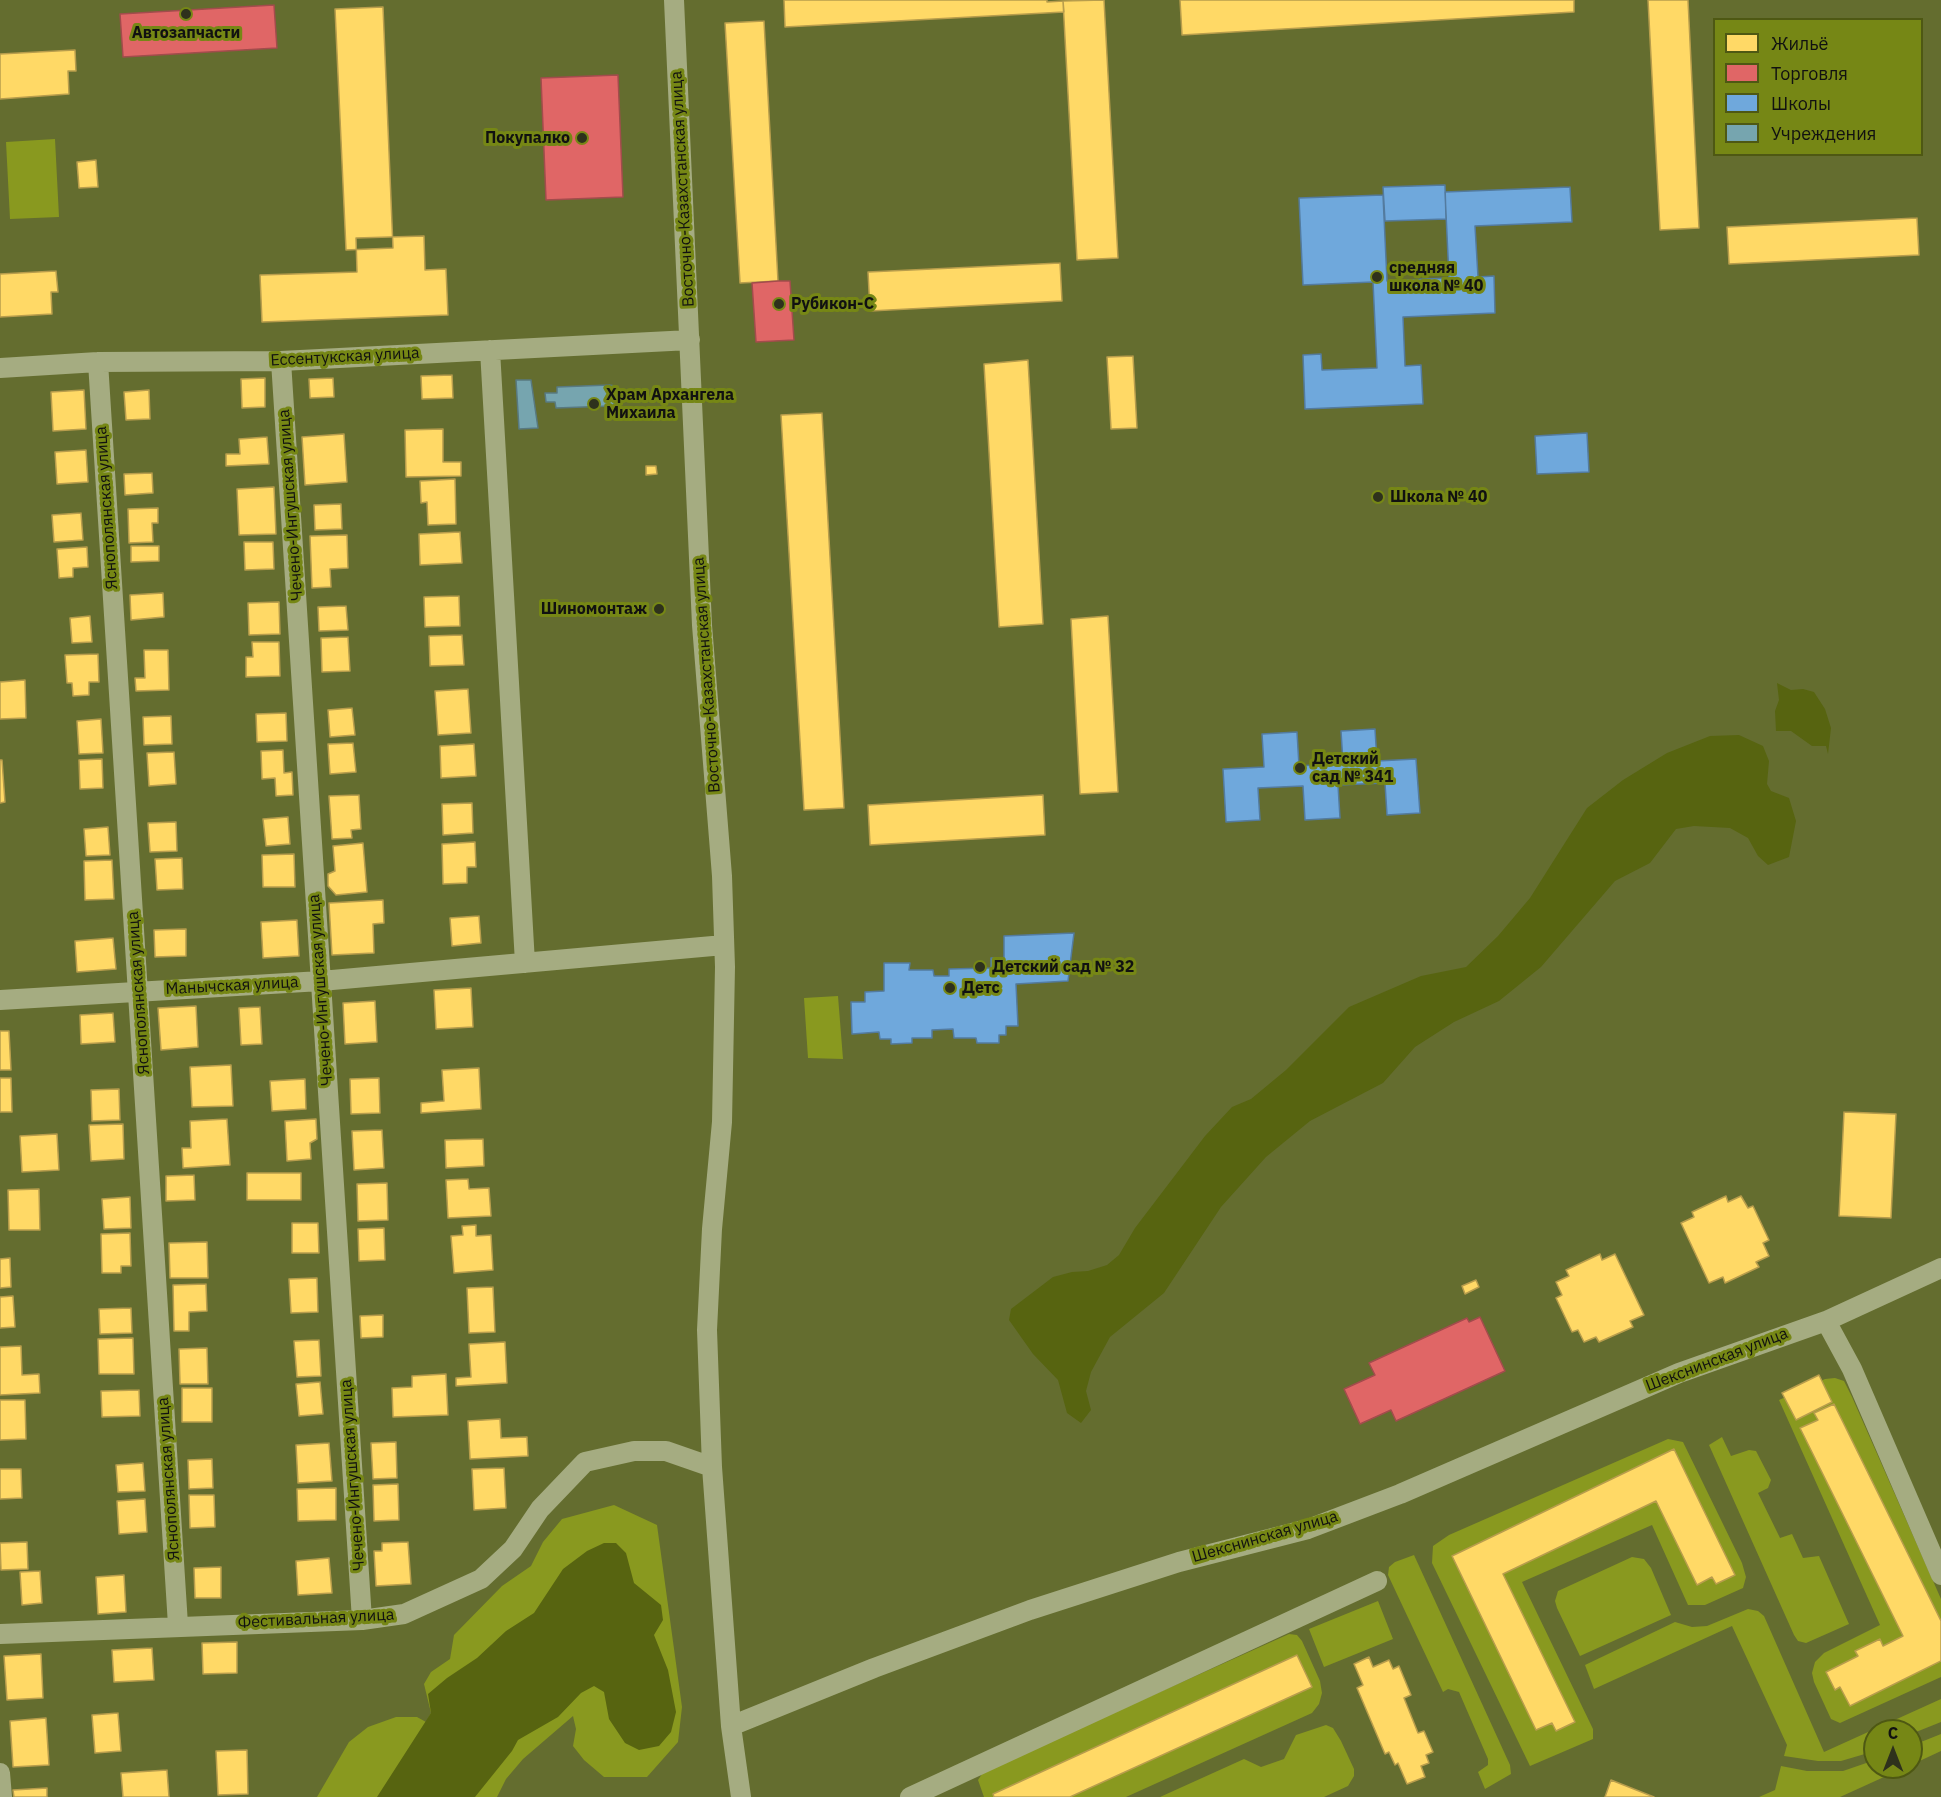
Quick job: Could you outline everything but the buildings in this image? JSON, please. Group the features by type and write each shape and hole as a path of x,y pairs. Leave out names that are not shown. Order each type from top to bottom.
{"street":[{"name":"Восточно-Казахстанская улица","path":"674,0 702,625 724,945 722,1122 712,1230 707,1330 712,1467 731,1726 741,1797"},
{"name":"Ессентукская улица","path":"0,368 98,362 281,361 690,340"},
{"path":"490,350 525,963"},
{"name":"Чечено-Ингушская улица","path":"281,361 362,1620"},
{"name":"Яснополянская улица","path":"98,362 178,1625"},
{"path":"321,981 724,945"},
{"name":"Манычская улица","path":"0,1000 321,981"},
{"name":"Шекснинская улица","path":"731,1726 863,1672 1030,1610 1179,1562 1308,1529 1400,1494 1533,1434 1679,1373 1826,1321 1941,1268"},
{"path":"1826,1321 1852,1369 1941,1575"},
{"name":"Фестивальная улица","path":"0,1634 178,1625 362,1620 404,1614 481,1579 513,1549 540,1509 585,1462 634,1451 666,1451 712,1467"},
{"path":"910,1797 1377,1581"},
{"path":"0,1773 2,1797"}],"shaded area":[{"path":"55,139 59,217 10,219 6,142"},
{"path":"1777,683 1791,690 1803,689 1814,692 1825,709 1831,728 1828,754 1826,746 1812,746 1791,731 1776,731 1775,711 1779,700"},
{"path":"1739,735 1763,746 1769,761 1767,784 1771,791 1789,798 1796,821 1789,857 1768,865 1758,856 1748,838 1730,828 1694,826 1676,829 1650,863 1615,881 1541,967 1499,1001 1454,1022 1415,1047 1383,1083 1310,1121 1266,1157 1221,1207 1164,1293 1110,1337 1091,1372 1086,1391 1091,1410 1081,1423 1067,1413 1058,1380 1033,1354 1009,1320 1011,1309 1053,1277 1107,1265 1119,1255 1135,1228 1205,1136 1232,1107 1251,1099 1286,1070 1349,1007 1421,976 1466,967 1498,936 1530,898 1587,808 1623,780 1667,753 1710,736"},
{"path":"838,996 843,1059 808,1058 804,998"},
{"path":"1835,1378 1844,1381 1852,1397 1941,1599 1941,1677 1840,1723 1831,1719 1814,1682 1812,1673 1815,1662 1824,1653 1880,1625 1779,1400 1825,1379"},
{"path":"1722,1437 1731,1456 1749,1450 1756,1451 1771,1480 1768,1488 1758,1493 1780,1538 1792,1534 1803,1558 1819,1556 1849,1624 1806,1643 1798,1641 1709,1445"},
{"path":"1668,1439 1683,1442 1742,1563 1746,1577 1743,1588 1705,1605 1688,1605 1652,1525 1522,1582 1593,1729 1593,1739 1530,1766 1432,1563 1433,1546 1449,1535"},
{"path":"614,1505 657,1525 682,1707 678,1742 647,1777 604,1777 584,1760 573,1746 576,1729 573,1716 523,1759 506,1779 497,1797 317,1797 349,1742 368,1727 396,1717 417,1717 426,1722 431,1713 424,1684 431,1672 450,1659 454,1635 502,1586 531,1566 543,1542 562,1519"},
{"path":"604,1543 616,1543 626,1553 634,1583 661,1605 663,1620 654,1635 668,1670 676,1712 671,1732 659,1746 639,1750 625,1743 609,1719 604,1692 594,1686 581,1693 558,1717 518,1740 512,1751 475,1797 377,1797 431,1713 428,1694 477,1658 506,1631 534,1613 563,1569 587,1551"},
{"path":"1414,1555 1510,1765 1511,1774 1485,1789 1478,1772 1488,1765 1488,1759 1459,1692 1448,1689 1443,1692 1388,1575 1389,1567 1395,1562"},
{"path":"1632,1557 1644,1559 1651,1568 1671,1615 1580,1656 1557,1608 1555,1601 1558,1591"},
{"path":"1378,1601 1393,1639 1324,1667 1309,1629"},
{"path":"1748,1609 1758,1611 1764,1616 1824,1752 1863,1734 1863,1755 1841,1761 1818,1761 1784,1756 1787,1745 1732,1626 1594,1689 1585,1665 1675,1622 1692,1627 1707,1626"},
{"path":"1289,1634 1297,1635 1302,1641 1320,1681 1322,1693 1319,1704 1312,1713 1126,1797 984,1797 978,1780 984,1771"},
{"path":"1941,1699 1941,1722 1923,1729 1923,1719 1897,1719"},
{"path":"1326,1725 1333,1728 1341,1741 1354,1769 1354,1776 1348,1786 1324,1797 1160,1797 1244,1759 1261,1767 1284,1759 1296,1735"},
{"path":"1941,1734 1941,1751 1923,1759 1923,1741"},
{"path":"1863,1764 1863,1779 1880,1779 1840,1797 1759,1797 1775,1790 1781,1766 1807,1771 1843,1771"}],"place":[{"name":"Автозапчасти","path":"186,14"},
{"name":"Покупалко","path":"582,138"},
{"name":"средняя школа № 40","path":"1377,277"},
{"name":"Рубикон-С","path":"779,304"},
{"name":"Храм Архангела Михаила","path":"594,404"},
{"name":"Школа № 40","path":"1378,497"},
{"name":"Шиномонтаж","path":"659,609"},
{"name":"Детский сад № 341","path":"1300,768"},
{"name":"Детский сад № 32","path":"980,967"},
{"name":"Детс","path":"950,988"}]}
